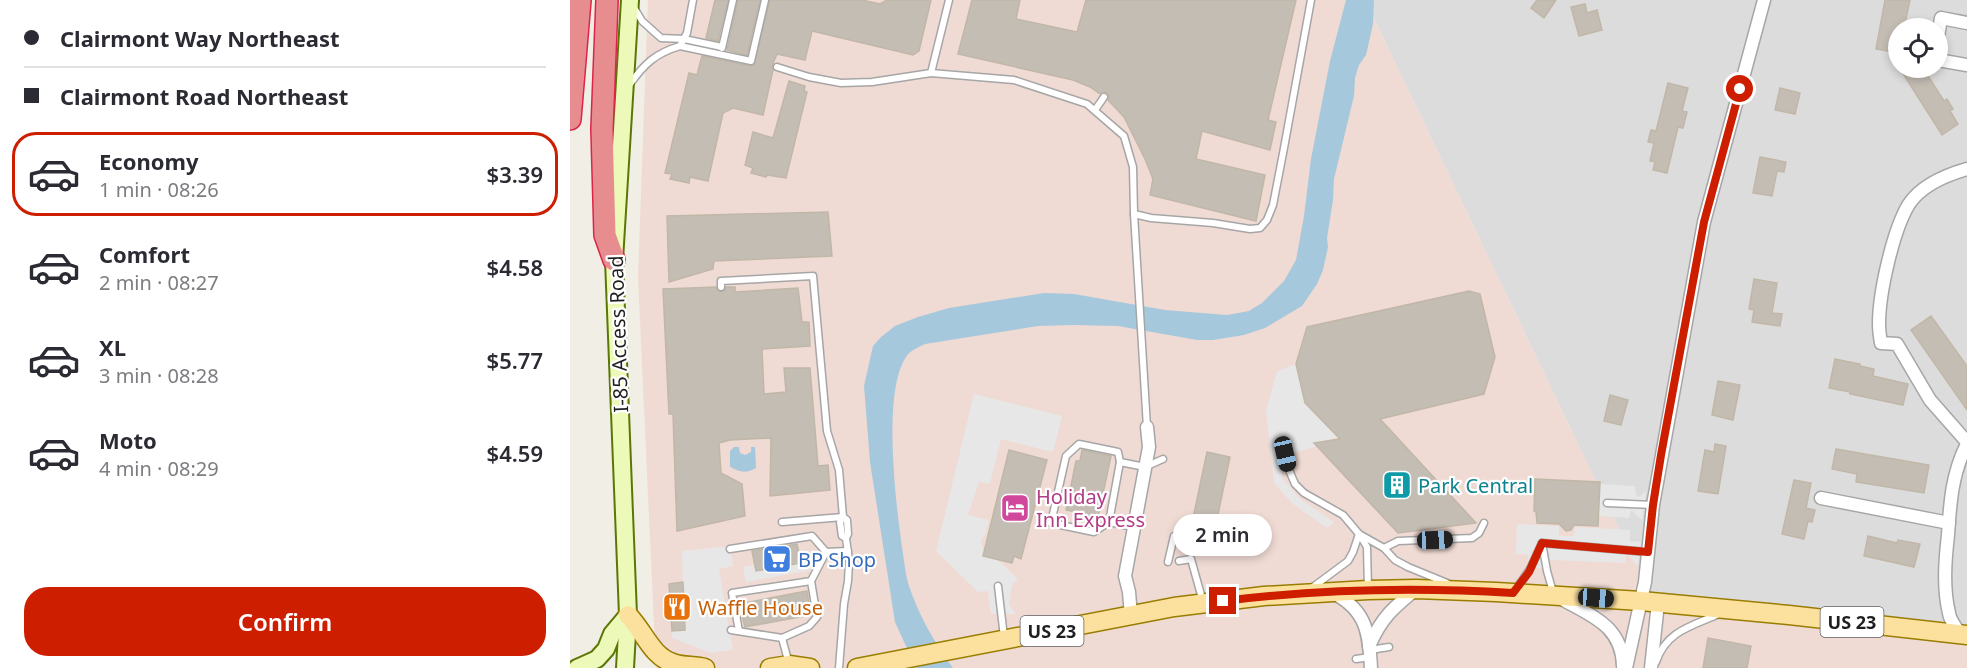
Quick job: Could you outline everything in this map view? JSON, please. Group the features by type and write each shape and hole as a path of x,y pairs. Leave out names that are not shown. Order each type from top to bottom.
{"highway":[{"path":"570,120 580,0"},
{"path":"607,0 603,141 605,235 614,260"}],"main road":[{"name":"I-85 Access Road","path":"625,668 628,615 614,260 630,0"},
{"name":"US 23","path":"857,668 1203,604 1264,596 1368,590 1467,591 1649,602 1963,634"},
{"path":"577,668 597,659 606,649 612,634 628,615 639,626 655,652 669,662 705,668"},
{"path":"770,668 789,665 810,668"}],"street":[{"path":"1653,668 1649,602 1645,582 1653,505 1704,222 1764,0"},
{"path":"1948,19 1967,23"},
{"path":"1948,62 1967,65"},
{"path":"1963,634 1949,616 1945,586 1952,484 1963,469 1967,443 1930,400 1897,344 1881,343 1879,325 1885,276 1894,239 1910,203 1932,183 1952,173 1967,169"},
{"path":"1131,616 1130,592 1125,576 1132,527 1149,447 1147,427"},
{"path":"1821,498 1948,523"},
{"path":"1370,655 1377,627 1389,612 1416,589"},
{"path":"1330,592 1344,599 1360,613 1364,621 1370,655"},
{"path":"1556,596 1610,629 1621,647 1625,668"},
{"path":"1625,668 1649,602"}],"lane":[{"path":"630,0 642,21 661,38 684,39 722,47"},
{"path":"680,46 687,33 693,0"},
{"path":"720,55 733,0"},
{"path":"624,93 638,72 649,61 662,51 680,46 751,61 765,0"},
{"path":"931,73 949,0"},
{"path":"1134,214 1250,229 1260,228 1267,220 1282,160 1311,0"},
{"path":"777,68 809,77 841,82 872,82 931,73 1014,80 1087,104 1124,136 1133,167 1147,427"},
{"path":"1095,110 1104,97"},
{"path":"721,287 721,281 813,276 827,431 839,470 843,517 847,520 848,534 846,538 848,581 839,668"},
{"path":"1078,444 1118,452 1120,462 1109,522 1094,532 1051,523 1066,456 1078,444"},
{"path":"1285,454 1288,470 1296,484 1304,493 1343,515 1367,547 1368,590"},
{"path":"1120,462 1145,466 1163,459"},
{"path":"1607,503 1653,505"},
{"path":"782,522 843,517"},
{"path":"1109,522 1132,527"},
{"path":"1384,548 1398,541 1472,538 1479,533 1484,523"},
{"path":"1359,534 1384,548 1395,560 1408,567 1467,591"},
{"path":"1305,593 1348,561 1359,534"},
{"path":"730,549 812,536 826,552"},
{"path":"1168,562 1174,536"},
{"path":"1542,543 1648,552"},
{"path":"1513,593 1529,572 1542,543"},
{"path":"1542,543 1551,587 1556,596"},
{"path":"826,552 848,550"},
{"path":"731,630 782,638 809,626 818,617 811,581 826,552"},
{"path":"1179,561 1191,559 1203,604"},
{"path":"739,630 732,593 811,581"},
{"path":"998,586 1004,639"},
{"path":"1653,668 1666,641 1673,634 1730,609"},
{"path":"782,638 789,665"},
{"path":"1356,659 1389,647"}],"shaded area":[{"path":"648,0 1365,0 1650,594 1967,642 1967,668 656,668 638,277"},
{"path":"1365,0 1967,0 1967,642 1650,594"},
{"path":"1296,364 1305,403 1338,437 1315,443 1318,446 1278,457 1283,479 1300,499 1334,522 1327,528 1293,504 1274,483 1266,411 1277,371"},
{"path":"974,394 1062,416 1053,452 1001,439 990,484 979,482 968,515 989,520 981,541 983,550 988,551 1018,579 1012,585 1009,604 1016,614 991,614 988,591 978,592 936,551"},
{"path":"1600,484 1635,486 1636,495 1639,497 1646,491 1642,520 1631,510 1629,518 1598,516"},
{"path":"1517,524 1559,526 1561,536 1574,536 1575,527 1630,530 1630,541 1641,542 1638,566 1628,555 1625,563 1550,560 1549,550 1547,561 1550,569 1526,567 1529,555 1516,554"},
{"path":"731,546 733,566 719,569 733,650 711,653 672,638 672,631 684,630 682,551"},
{"path":"809,553 812,570 746,582 743,567 754,565 756,571 800,563 799,554"}],"water":[{"path":"1346,0 1374,0 1373,24 1366,55 1359,65 1355,78 1354,96 1334,179 1328,247 1323,270 1317,284 1302,306 1265,328 1244,335 1213,340 1197,340 1118,326 1038,326 925,344 906,357 894,396 893,422 894,477 905,570 922,617 953,668 916,668 895,622 870,462 864,386 873,346 895,326 918,317 949,308 1044,293 1074,294 1165,310 1227,315 1249,311 1262,303 1284,281 1296,260 1311,159 1330,61"},
{"path":"734,447 739,447 740,453 745,455 751,452 751,447 755,447 756,468 743,472 730,467 730,451"}],"building":[{"path":"715,0 728,0 718,41 706,38"},
{"path":"738,0 760,0 747,55 727,50"},
{"path":"770,0 862,0 880,4 887,0 931,0 919,51 913,55 812,31 805,60 777,54 772,66 763,115 733,108 723,113 708,181 690,177 689,183 670,179 672,174 665,173 689,73 697,75 702,56 754,65"},
{"path":"972,0 1020,0 1016,19 1077,32 1086,0 1296,0 1268,120 1276,122 1270,150 1202,131 1196,159 1265,175 1256,221 1150,195 1153,179 1145,159 1124,117 1108,100 1109,95 1106,92 1100,94 1073,80 958,54"},
{"path":"1537,0 1556,0 1544,18 1531,8"},
{"path":"1885,0 1910,0 1906,18 1888,18 1888,51 1876,49"},
{"path":"1585,4 1587,13 1597,10 1602,30 1579,36 1571,7"},
{"path":"1906,78 1929,78 1944,101 1947,99 1953,109 1950,111 1958,124 1942,135"},
{"path":"789,81 805,86 804,91 807,92 786,178 767,175 766,177 751,173 753,168 745,165 753,132 773,138"},
{"path":"1668,83 1688,88 1682,111 1687,112 1683,128 1678,127 1667,173 1653,170 1655,162 1650,161 1654,143 1648,142 1651,130 1656,131"},
{"path":"1780,88 1800,93 1795,114 1775,110"},
{"path":"1760,157 1786,162 1784,172 1777,171 1772,196 1753,193"},
{"path":"828,212 832,256 714,261 713,269 669,282 667,216"},
{"path":"1754,279 1777,283 1772,313 1782,314 1780,326 1752,322 1754,310 1749,309"},
{"path":"716,287 720,292 726,287 735,287 735,292 798,288 802,322 809,322 810,346 762,349 764,394 786,392 784,368 810,368 818,466 828,465 830,490 770,496 771,438 730,440 719,443 721,473 742,484 745,516 677,531 673,414 669,414 663,289"},
{"path":"1469,291 1480,294 1495,357 1484,394 1380,419 1476,523 1398,533 1314,443 1340,439 1305,403 1296,364 1307,327"},
{"path":"1931,316 1967,366 1967,410 1911,330"},
{"path":"1835,359 1874,369 1873,376 1908,384 1903,405 1829,388"},
{"path":"1718,381 1740,385 1733,420 1712,415"},
{"path":"1610,395 1628,400 1621,425 1604,421"},
{"path":"1715,444 1726,446 1718,494 1698,491 1705,450 1714,452"},
{"path":"1836,449 1929,465 1924,493 1856,482 1857,474 1832,469"},
{"name":"Holiday Inn Express","path":"1009,450 1047,460 1021,559 1014,556 1012,563 983,556"},
{"path":"1082,450 1111,456 1098,517 1090,515 1089,520 1075,517 1076,512 1066,510 1076,461 1080,461"},
{"path":"1207,452 1230,457 1215,529 1189,537"},
{"path":"1535,479 1600,482 1598,526 1574,525 1571,530 1566,531 1559,524 1537,523 1534,511"},
{"path":"1794,480 1811,483 1806,508 1815,510 1812,522 1808,521 1804,539 1782,534"},
{"path":"1868,536 1897,543 1898,540 1920,544 1914,567 1864,556"},
{"name":"BP Shop","path":"797,544 801,563 756,571 752,551"},
{"name":"Waffle House","path":"683,582 685,630 672,631 669,584"},
{"path":"807,591 811,615 745,627 739,604"},
{"path":"1708,638 1751,646 1747,668 1703,668"}],"place":[{"name":"Park Central","path":"1397,485"},
{"name":"Holiday Inn Express","path":"1015,508"},
{"name":"BP Shop","path":"777,559"},
{"name":"Waffle House","path":"677,607"}],"route":[{"path":"1223,601 1264,596 1368,590 1416,589 1513,593 1529,572 1542,543 1648,552 1661,455 1704,222 1740,89"}]}
